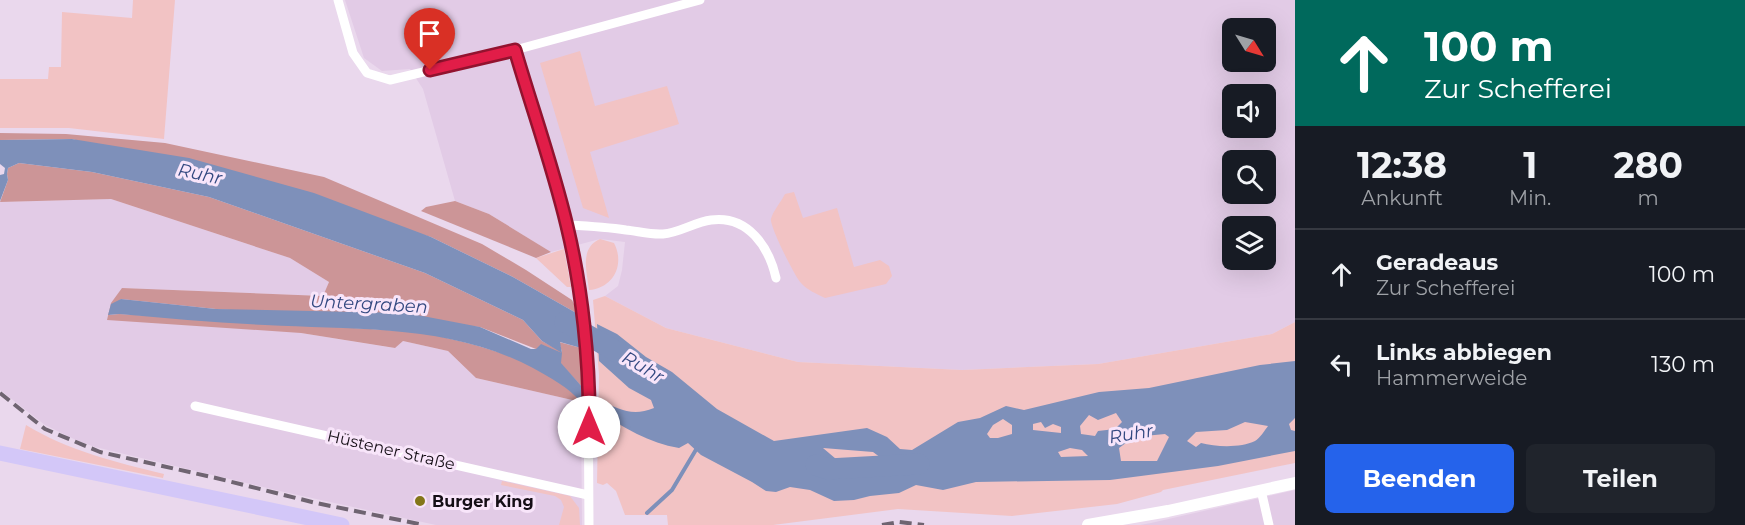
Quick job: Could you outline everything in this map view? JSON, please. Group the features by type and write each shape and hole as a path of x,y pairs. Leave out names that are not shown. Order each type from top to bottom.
{"main road":[{"path":"0,453 342,525"}],"street":[{"path":"338,0 354,53 367,73 390,80 515,50 700,0"},
{"path":"515,50 567,225 574,263 588,366 589,525"},
{"path":"567,225 662,234 712,219 730,222 756,235 766,248 776,278"},
{"name":"Hüstener Straße","path":"195,406 588,495"},
{"path":"1088,525 1168,511 1295,483"},
{"path":"1261,490 1269,525"}],"shaded area":[{"path":"133,0 175,0 164,139 69,128 0,128 0,79 48,79 49,67 61,67 62,12 132,18"},
{"path":"345,0 1295,0 1295,322 1272,334 1098,364 962,370 798,362 666,328 605,296 618,286 625,242 600,239 551,252 489,214 455,201 423,89 410,69 382,71 364,58"},
{"path":"580,51 595,106 667,86 679,124 590,152 609,218 583,208 540,63"},
{"path":"0,133 66,134 165,143 324,177 482,244 572,300 579,314 584,389 581,402 476,378 448,351 403,341 395,348 301,333 107,320 111,303 122,288 323,296 329,282 290,258 111,199 0,202 8,180 8,168 19,163 92,172 209,197 425,273 523,320 542,341 562,352 559,342 581,348 578,314 513,277 431,237 72,139 0,140","holes":["121,299 216,309 480,327 536,349 560,363 584,389 581,401 565,386 527,363 484,348 420,332 109,315"]},
{"path":"794,192 803,218 837,208 854,267 880,260 889,266 892,276 886,284 825,298 803,285 783,251 771,223 773,213 785,194"},
{"path":"111,199 290,258 329,282 324,296 122,288 301,333 394,348 403,341 448,351 476,378 581,402 582,525 436,525 95,447 45,425 0,390 0,202"},
{"path":"455,201 489,214 551,252 536,258 421,211 426,207"},
{"path":"600,239 614,243 618,267 611,280 605,285 589,290 587,254 593,243"},
{"path":"564,249 571,287 567,287 536,258"},
{"path":"605,296 666,328 798,362 962,370 1098,364 1272,334 1295,322 1295,463 1163,490 1117,504 1012,516 898,509 773,525 668,525 667,515 625,515 616,491 607,483 603,485 597,483 599,375 593,300"},
{"path":"26,425 76,449 164,474 163,478 20,449"},
{"path":"502,481 570,496 579,508 580,525 559,525 564,507 561,500 555,496 501,485"},
{"path":"1295,490 1295,525 1140,525 1151,523"}],"water":[{"path":"72,139 189,158 314,193 431,237 513,277 578,314 581,348 560,342 562,353 542,341 523,320 425,273 209,197 92,172 19,163 8,168 8,180 0,201 0,175 4,174 5,168 0,164 0,140"},
{"path":"121,299 216,309 407,313 480,327 531,349 536,349 541,344 562,353 561,363 584,389 581,402 565,387 533,368 469,343 436,336 368,329 108,315 111,304"},
{"path":"597,324 617,334 646,357 672,372 717,409 774,441 867,428 887,437 900,449 912,450 958,422 980,418 1006,406 1024,410 1099,392 1149,388 1260,365 1295,361 1295,418 1289,424 1291,430 1295,431 1295,451 1218,466 1110,480 976,482 943,490 916,485 899,493 834,501 810,490 790,487 776,492 766,491 701,455 688,443 679,448 668,446 647,439 617,423 598,411 599,400 632,412 654,408 651,400 629,388 599,361","holes":["1116,413 1122,422 1115,429 1098,431 1095,436 1081,434 1080,426 1089,415 1098,420","1003,419 1012,425 1012,434 998,438 990,438 987,434 993,425","1041,422 1045,428 1053,424 1061,427 1061,433 1033,430 1033,424","1245,422 1268,426 1255,441 1236,446 1201,443 1196,447 1187,441 1196,432 1227,430","1165,434 1169,437 1157,461 1121,461 1119,448 1134,437","823,448 873,452 900,472 868,476 845,471","1070,448 1082,450 1088,456 1061,457 1058,452"]}],"waterway":[{"name":"Ruhr","path":"565,322 622,355"},
{"path":"647,513 672,490 697,448"},
{"name":"Ruhr","path":"816,465 828,469 919,464"}],"railway":[{"path":"0,393 45,429 100,452 316,503 424,525"},
{"path":"882,525 899,522 924,525"}],"place":[{"name":"Burger King","path":"420,501"}],"route":[{"path":"430,70 515,50 567,225 588,366 589,427"}],"water label":[{"name":"Untergraben","path":"369,304"}]}
